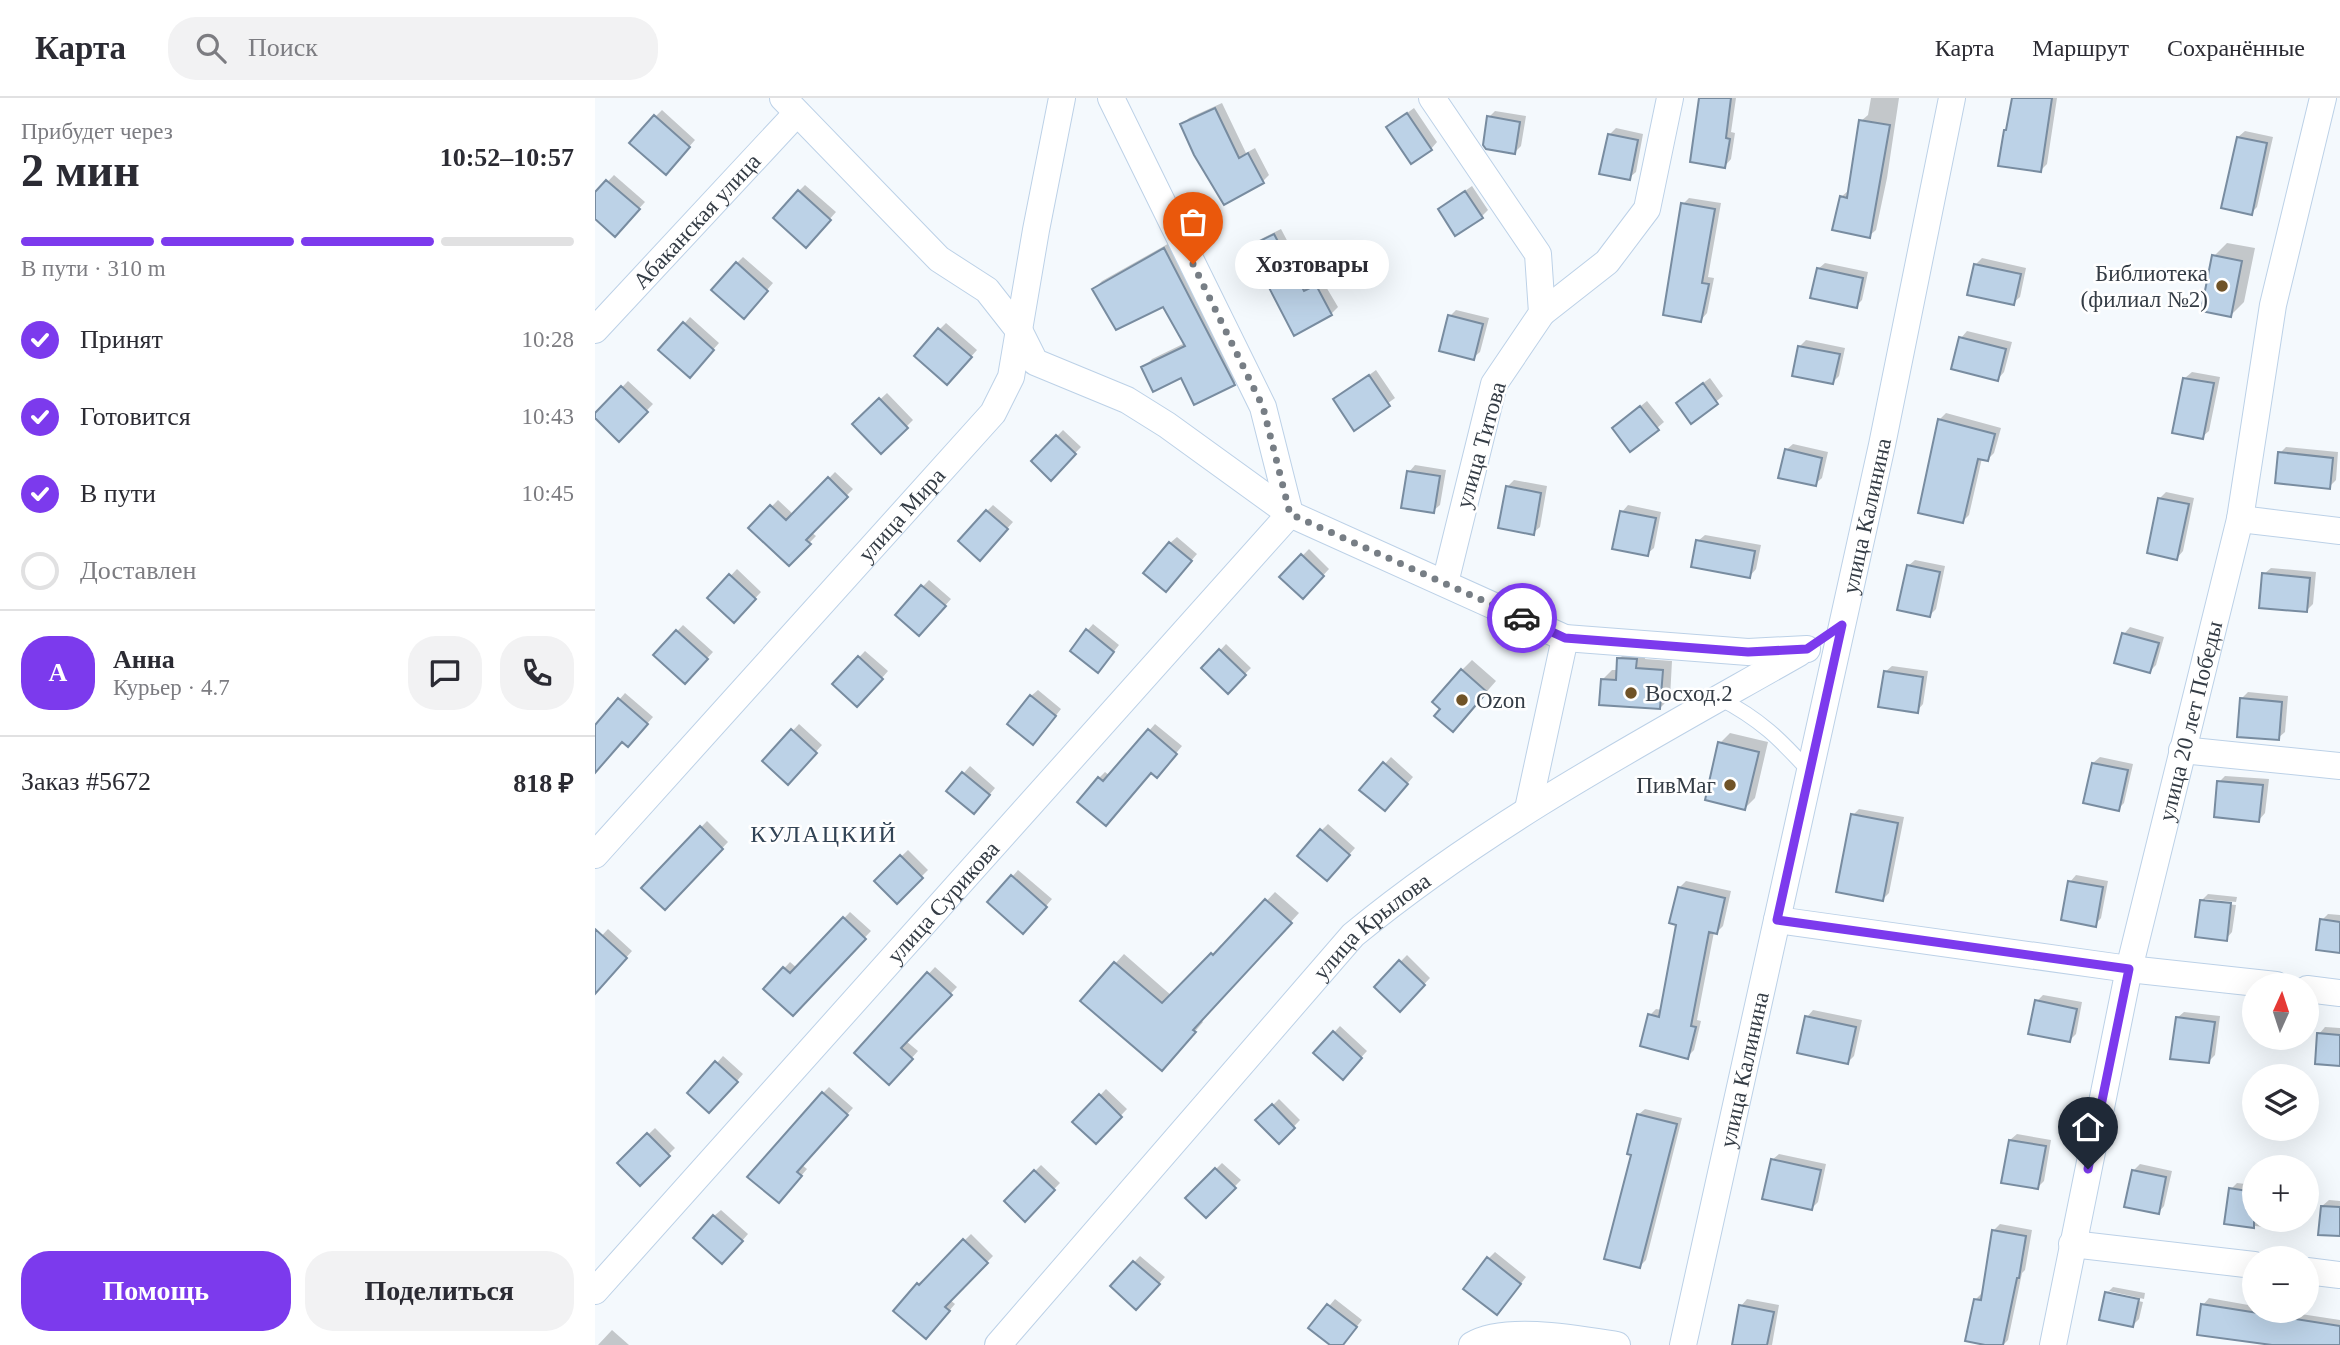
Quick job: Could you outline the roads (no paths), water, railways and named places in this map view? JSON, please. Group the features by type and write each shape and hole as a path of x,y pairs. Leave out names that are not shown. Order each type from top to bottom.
{"street":[{"name":"улица Мира","path":"595,855 993,413 1011,377 1062,98"},
{"path":"1111,98 1263,407 1290,514"},
{"path":"1432,98 1538,254 1542,313"},
{"name":"улица Титова","path":"1445,583 1494,384 1542,313 1607,262 1647,209 1670,98"},
{"name":"улица Калинина","path":"1683,1345 1885,431 1952,98"},
{"name":"улица 20 лет Победы","path":"2053,1345 2129,969 2239,519 2273,305 2323,98"},
{"path":"790,106 939,259 987,290 1020,332 1035,362 1127,400 1167,425 1290,514 1565,638 1748,652 1807,649"},
{"name":"Абаканская улица","path":"595,330 790,106"},
{"name":"улица Сурикова","path":"595,1291 1290,514"},
{"path":"2239,519 2340,531"},
{"name":"улица Крылова","path":"998,1345 1353,935 1402,895 1528,809 1807,649 1842,625"},
{"path":"1528,809 1565,638"},
{"path":"2182,750 2340,766"},
{"path":"1777,920 2129,969 2242,981"},
{"path":"2319,990 2340,993"},
{"path":"2072,1244 2242,1264"},
{"path":"2319,1272 2340,1275"},
{"path":"1472,1345 1478,1341 1511,1335 1567,1337 1617,1345"}],"lane":[{"path":"1719,698 1740,708 1767,728 1810,772"}],"place":[{"name":"Хозтовары","path":"1193,264"},
{"name":"Библиотека (филиал №2)","path":"2222,286"},
{"name":"Восход.2","path":"1631,693"},
{"name":"Ozon","path":"1462,700"},
{"name":"ПивМаг","path":"1730,785"}],"district":[{"name":"КУЛАЦКИЙ","path":"824,834"}]}
